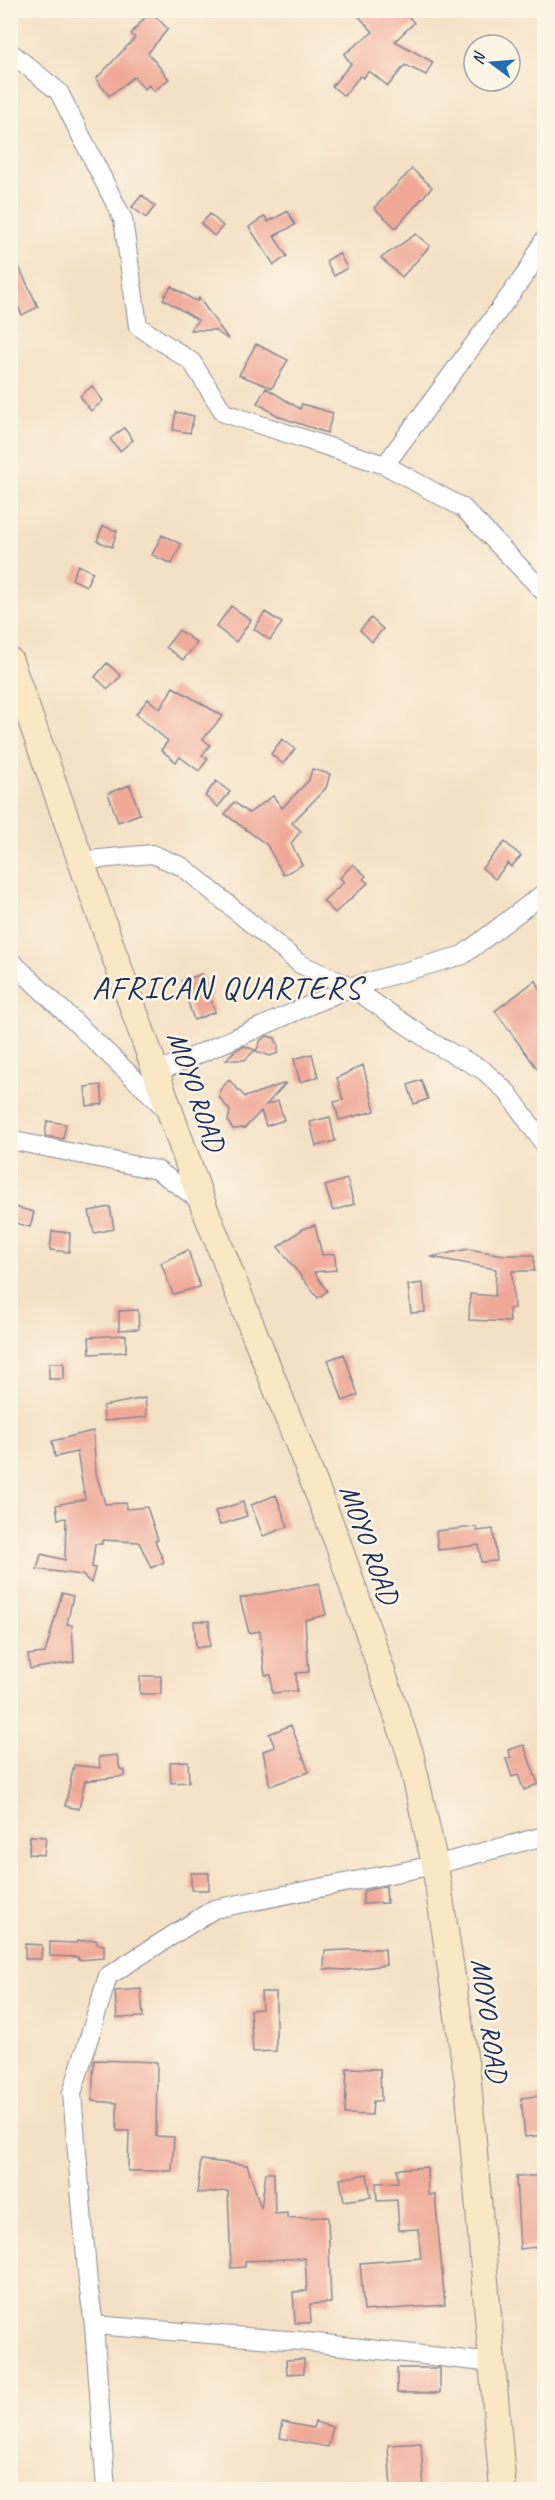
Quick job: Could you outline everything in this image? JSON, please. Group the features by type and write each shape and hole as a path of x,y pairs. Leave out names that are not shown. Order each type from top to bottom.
{"main road":[{"name":"MOYO ROAD","path":"10,661 80,861 158,1072 202,1202 336,1538 410,1753 435,1865 468,2082 503,2490"}],"street":[{"path":"10,52 59,92 123,219 138,326 192,362 224,413 385,465 463,508 544,592"},
{"path":"385,465 527,272 544,240"},
{"path":"80,861 152,854 183,867 300,964 351,987 433,1043 483,1070 508,1093 544,1144"},
{"path":"158,1072 351,987 464,955 544,893"},
{"path":"10,960 173,1115"},
{"path":"10,1140 157,1170 202,1202"},
{"path":"106,2490 94,2325 88,2283 72,2093 108,1976 214,1909 435,1865 544,1836"},
{"path":"94,2325 299,2341 493,2362"}],"building":[{"path":"353,10 403,10 414,23 395,41 433,62 426,75 405,65 388,86 369,71 363,78 360,76 344,96 332,86 351,64 344,54 373,32"},
{"path":"150,11 168,29 148,53 169,79 154,91 149,85 144,89 134,77 109,96 96,79 135,38 131,34"},
{"path":"412,169 432,187 396,228 374,208"},
{"path":"142,195 155,206 146,218 132,207"},
{"path":"288,211 295,225 274,236 287,256 274,265 249,227 265,216 268,222"},
{"path":"210,214 223,226 214,236 201,224"},
{"path":"416,234 430,246 402,277 381,258"},
{"path":"10,248 38,307 22,315 10,289"},
{"path":"339,253 347,268 334,276 326,261"},
{"path":"171,286 192,299 197,301 199,298 229,340 214,330 190,330 198,320 163,299"},
{"path":"256,344 288,360 272,388 239,375"},
{"path":"92,386 103,401 91,411 80,396"},
{"path":"266,388 300,409 302,404 333,413 327,433 280,417 257,403"},
{"path":"176,412 194,416 190,433 173,430"},
{"path":"124,428 133,440 120,451 110,439"},
{"path":"103,526 117,531 112,547 97,541"},
{"path":"162,535 181,544 172,564 152,555"},
{"path":"78,565 93,572 86,586 72,579"},
{"path":"231,606 251,620 236,642 216,627"},
{"path":"265,612 282,623 270,640 254,629"},
{"path":"371,618 383,629 372,642 360,630"},
{"path":"179,630 197,643 183,660 166,647"},
{"path":"107,663 121,676 108,689 95,677"},
{"path":"173,687 223,716 203,739 210,745 202,755 208,759 199,771 180,757 176,762 161,750 168,741 136,714 148,699 160,709"},
{"path":"282,739 295,749 283,764 271,754"},
{"path":"312,769 330,774 326,788 292,823 301,831 291,843 302,865 283,875 267,845 225,814 234,802 249,813 273,796 282,808 309,780"},
{"path":"216,781 230,792 218,807 205,796"},
{"path":"130,785 140,814 118,822 108,793"},
{"path":"505,842 521,856 511,867 508,863 495,879 482,868"},
{"path":"353,864 366,876 363,879 368,883 335,913 323,901 344,882 340,878"},
{"path":"202,974 215,1012 194,1020 181,981"},
{"path":"536,980 544,999 544,1078 495,1011"},
{"path":"267,1036 275,1038 278,1053 270,1056 256,1051 261,1040"},
{"path":"245,1046 255,1050 245,1060 226,1060 234,1051"},
{"path":"312,1054 318,1077 300,1082 294,1059"},
{"path":"363,1065 375,1111 339,1120 334,1102 343,1100 337,1078"},
{"path":"229,1080 245,1097 286,1083 266,1105 278,1101 284,1120 266,1126 261,1111 245,1128 233,1129 228,1122 230,1111 219,1097 220,1090"},
{"path":"421,1080 428,1099 414,1104 408,1085"},
{"path":"101,1085 103,1104 87,1106 85,1087"},
{"path":"330,1117 335,1141 316,1146 310,1122"},
{"path":"47,1121 66,1124 63,1139 45,1136"},
{"path":"347,1179 354,1204 333,1211 325,1186"},
{"path":"15,1207 34,1212 30,1227 12,1222"},
{"path":"110,1207 114,1229 94,1233 89,1211"},
{"path":"315,1225 322,1255 335,1254 336,1270 314,1272 327,1291 318,1298 278,1247 303,1229"},
{"path":"52,1231 70,1233 69,1252 50,1250"},
{"path":"468,1249 504,1255 534,1255 534,1271 512,1271 514,1308 509,1309 510,1322 469,1320 470,1294 495,1296 496,1269 431,1257"},
{"path":"188,1250 200,1287 173,1294 161,1263"},
{"path":"423,1283 425,1312 411,1313 408,1285"},
{"path":"138,1310 139,1329 119,1330 119,1311"},
{"path":"126,1335 126,1352 90,1354 89,1337"},
{"path":"344,1354 358,1395 343,1401 328,1360"},
{"path":"49,1363 64,1363 64,1379 49,1379"},
{"path":"145,1398 147,1417 104,1421 103,1406"},
{"path":"93,1431 96,1473 105,1504 126,1503 126,1509 147,1507 158,1540 155,1541 164,1562 151,1568 139,1542 102,1540 102,1544 95,1544 92,1567 95,1568 91,1583 82,1575 37,1569 41,1554 65,1560 66,1518 58,1519 56,1505 85,1499 77,1452 55,1457 52,1441"},
{"path":"276,1495 288,1527 263,1536 251,1505"},
{"path":"243,1502 247,1516 220,1525 215,1511"},
{"path":"476,1527 477,1531 493,1529 497,1561 481,1562 479,1545 438,1550 436,1531"},
{"path":"319,1583 326,1615 305,1620 309,1672 296,1673 297,1691 272,1693 271,1675 265,1675 260,1631 249,1633 240,1598"},
{"path":"62,1593 73,1596 67,1624 72,1625 74,1662 30,1669 28,1655 45,1653"},
{"path":"194,1621 209,1621 210,1646 196,1648"},
{"path":"140,1676 161,1676 161,1694 140,1694"},
{"path":"291,1725 309,1772 270,1786 263,1751 275,1747 269,1734"},
{"path":"524,1745 538,1784 524,1790 518,1775 512,1777 506,1759 511,1757 508,1750"},
{"path":"117,1755 120,1769 125,1770 125,1776 85,1781 79,1809 65,1806 74,1765 100,1768 99,1757"},
{"path":"188,1761 189,1782 171,1783 170,1762"},
{"path":"30,1836 46,1837 44,1855 29,1854"},
{"path":"191,1873 209,1873 209,1890 191,1890"},
{"path":"386,1886 387,1903 363,1904 363,1891"},
{"path":"97,1940 97,1944 104,1945 104,1958 78,1960 78,1957 50,1956 50,1942 77,1943 77,1941"},
{"path":"25,1944 42,1945 41,1959 25,1959"},
{"path":"385,1949 386,1965 347,1970 324,1969 325,1951"},
{"path":"141,1989 143,2017 117,2018 115,1991"},
{"path":"261,1992 276,1992 276,2051 253,2052 250,2010 262,2009"},
{"path":"94,2060 157,2062 156,2136 174,2137 172,2171 128,2171 129,2131 117,2131 117,2103 92,2101"},
{"path":"347,2068 380,2069 381,2101 373,2101 372,2115 345,2114"},
{"path":"544,2095 544,2135 525,2137 521,2098"},
{"path":"201,2160 247,2165 261,2208 266,2173 274,2173 275,2214 287,2213 287,2218 328,2217 331,2303 310,2304 311,2323 295,2323 293,2292 307,2291 305,2258 245,2261 245,2267 231,2268 228,2191 197,2193"},
{"path":"427,2167 428,2195 435,2194 445,2305 364,2311 360,2263 421,2258 418,2229 399,2230 397,2200 377,2201 376,2183 398,2182 397,2169"},
{"path":"367,2174 371,2197 344,2201 340,2179"},
{"path":"544,2175 544,2246 520,2249 516,2177"},
{"path":"304,2359 304,2373 287,2374 286,2360"},
{"path":"397,2368 440,2368 440,2393 397,2393"},
{"path":"283,2422 313,2428 315,2422 333,2427 328,2447 280,2438"},
{"path":"421,2443 424,2490 391,2490 388,2445"}],"district":[{"name":"AFRICAN QUARTERS","path":"227,987"}]}
